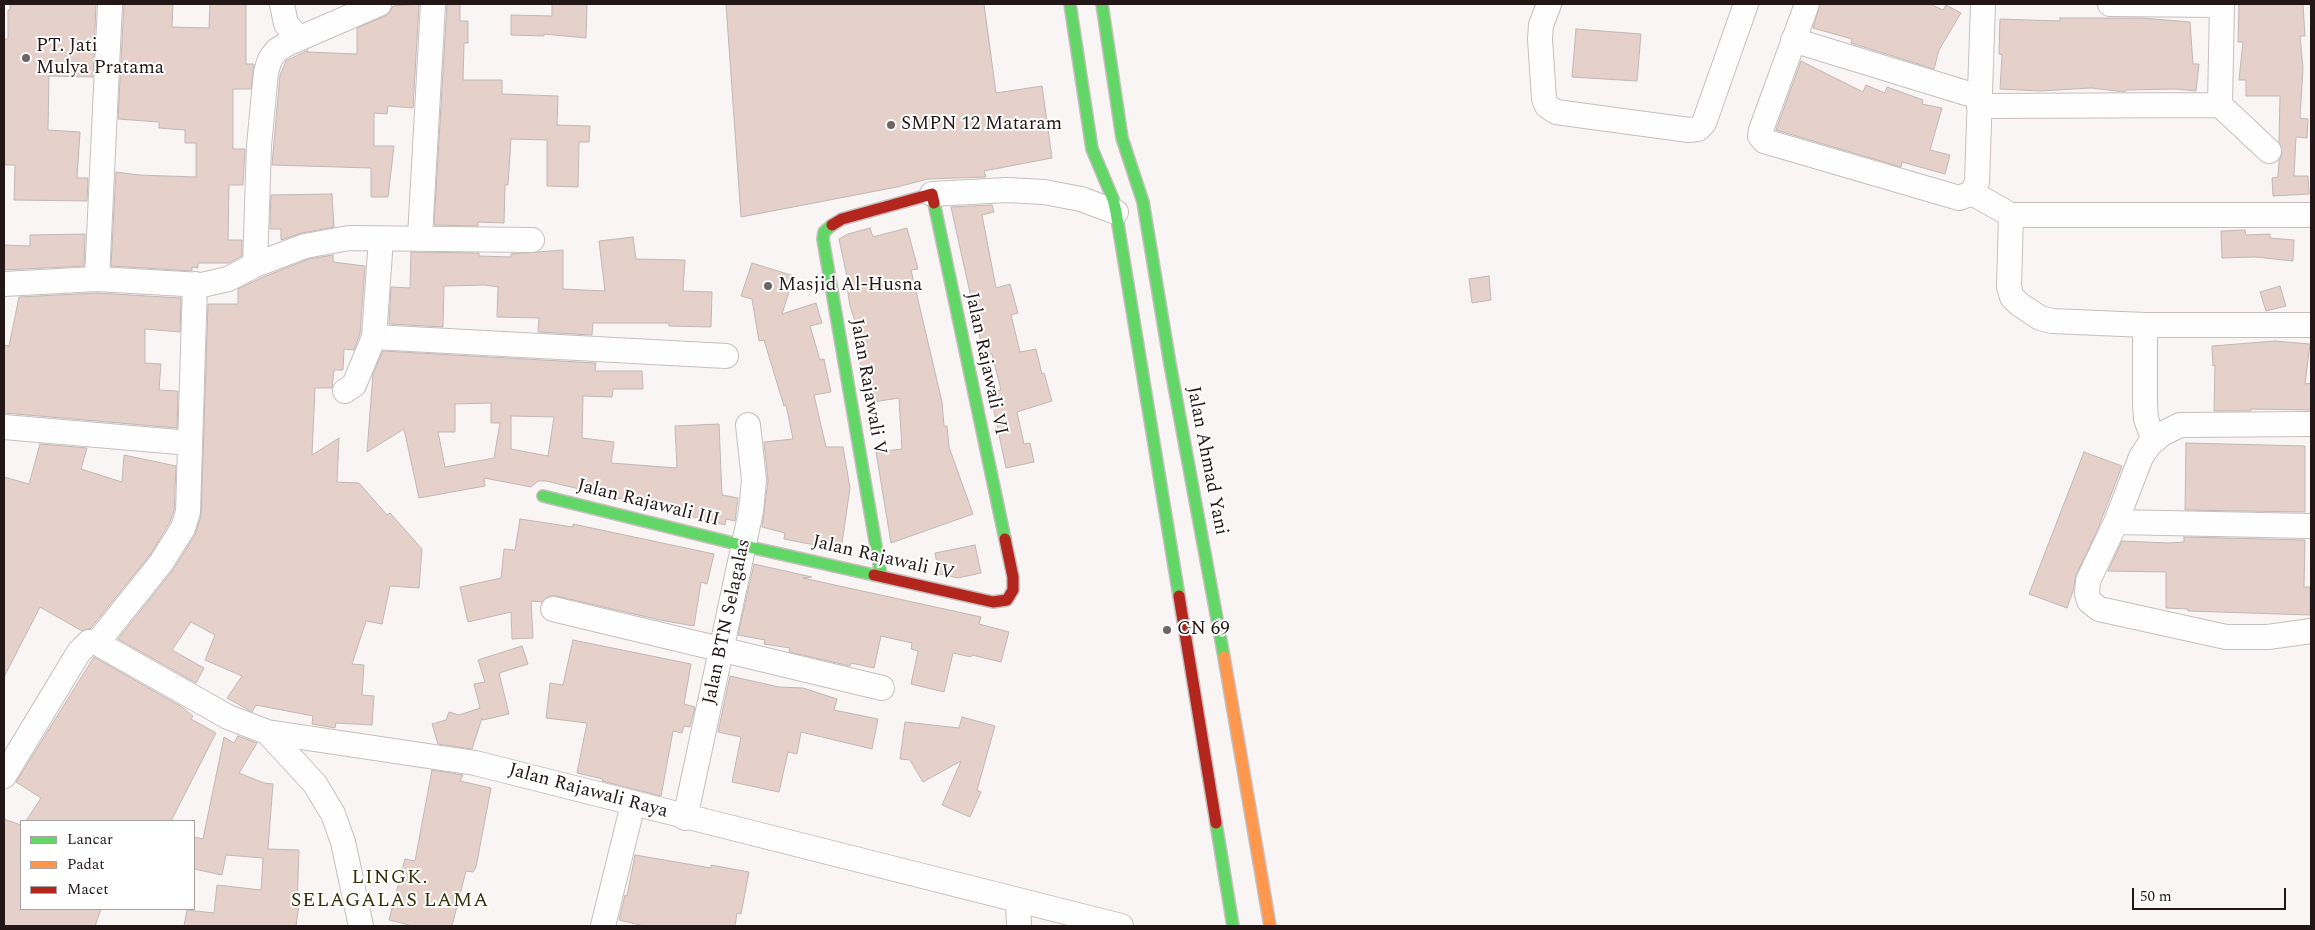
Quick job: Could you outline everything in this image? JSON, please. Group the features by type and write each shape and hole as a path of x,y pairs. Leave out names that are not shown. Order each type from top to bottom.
{"main road":[{"path":"1070,4 1092,149 1115,206 1233,926"},
{"name":"Jalan Ahmad Yani","path":"1102,4 1122,138 1143,202 1170,364 1215,600 1270,926"},
{"name":"Jalan Rajawali V","path":"882,575 823,239 824,232 833,224 877,208 932,194"},
{"name":"Jalan Rajawali VI","path":"932,194 1013,577 1011,596"},
{"name":"Jalan Rajawali III","path":"543,496 745,546"},
{"name":"Jalan Rajawali IV","path":"745,546 882,575 993,602 1002,602 1011,596"}],"street":[{"path":"97,279 110,4"},
{"path":"282,4 286,24 299,38"},
{"path":"255,265 259,146 268,66 272,56 277,50 299,38 379,4"},
{"path":"420,237 433,4"},
{"path":"1549,4 1541,25 1540,39 1544,99 1547,106 1556,112 1688,130 1698,129 1704,123 1746,4"},
{"path":"1806,4 1760,130 1760,136 1764,141 1958,198 1972,194 2011,215 2311,215"},
{"path":"1972,194 1977,182 1983,4"},
{"path":"2110,4 2222,4 2220,105"},
{"path":"1793,40 1979,101 2220,105 2269,151"},
{"path":"932,194 1006,190 1044,192 1115,206"},
{"path":"2011,215 2009,287 2012,297 2018,304 2040,318 2052,321 2145,325 2311,325"},
{"path":"4,284 97,279 212,284 305,246 349,238 420,237 532,240"},
{"path":"345,391 352,387 355,382 374,337 381,239"},
{"path":"97,643 162,564 183,528 188,512 195,284"},
{"path":"2145,325 2146,419 2154,441"},
{"path":"374,337 726,356"},
{"name":"Jalan BTN Selagalas","path":"684,818 745,546 754,480 748,424"},
{"path":"2311,424 2180,425 2162,434 2141,457 2116,522 2088,581 2087,594 2090,601 2099,610 2226,637 2268,637 2311,630"},
{"path":"4,427 190,443"},
{"path":"2116,522 2311,526"},
{"path":"553,609 882,688"},
{"path":"4,776 79,652 89,642 97,643 228,717 267,732 315,784 333,814 343,842 361,926"},
{"name":"Jalan Rajawali Raya","path":"267,732 475,763 684,818 1121,926"},
{"path":"603,926 633,804"},
{"path":"1018,902 1018,926"}],"building":[{"path":"10,4 96,4 93,77 49,76 48,130 80,132 77,178 88,178 87,201 14,200 15,165 4,165 4,39 8,39 8,10 10,10"},
{"path":"124,4 173,4 172,27 209,28 210,4 246,4 246,64 254,64 251,89 233,89 233,149 245,149 243,185 229,185 228,240 242,240 242,256 229,263 198,263 198,268 192,267 192,271 111,266 116,172 139,175 196,177 196,143 185,143 185,130 159,128 159,122 118,119"},
{"path":"419,4 413,108 388,106 387,114 374,113 374,146 394,146 388,197 371,197 371,168 272,165 280,75 286,61 308,50 307,52 357,54 357,28 385,16 393,6"},
{"path":"447,4 460,4 460,21 468,21 468,43 464,43 463,80 502,80 502,94 558,96 557,125 590,126 589,142 579,142 578,187 547,186 547,140 511,139 508,185 505,185 504,223 478,222 478,226 434,225"},
{"path":"552,4 587,4 586,38 544,34 544,36 511,35 511,15 552,16"},
{"name":"SMPN 12 Mataram","path":"726,4 984,4 996,93 1042,86 1052,158 984,171 986,177 928,179 897,187 741,217"},
{"path":"1820,4 1930,4 1943,10 1946,5 1961,13 1939,50 1934,69 1851,43 1852,39 1813,28"},
{"path":"2239,4 2303,4 2305,36 2300,36 2303,68 2300,118 2308,119 2307,138 2296,137 2294,176 2308,176 2309,194 2273,196 2272,178 2278,177 2279,161 2282,154 2279,142 2280,96 2246,96 2246,80 2239,80 2243,42 2238,42"},
{"path":"2060,18 2142,18 2190,22 2193,64 2199,64 2196,91 2176,89 2126,90 2125,92 2091,88 2040,91 2000,89 2002,55 1999,54 2000,19 2060,21"},
{"path":"1576,29 1641,34 1637,81 1572,77"},
{"path":"1801,61 1863,92 1866,85 1885,93 1887,87 1923,100 1922,104 1942,108 1930,150 1950,155 1945,174 1902,162 1901,167 1776,130"},
{"path":"332,194 334,227 302,233 281,240 281,229 270,229 271,195"},
{"path":"992,205 994,212 982,215 996,288 1010,284 1018,313 1011,315 1020,352 1036,349 1042,374 1044,373 1052,401 1017,412 1024,444 1030,443 1034,462 1006,468 990,392 1001,390 992,354 984,356 951,207"},
{"path":"870,228 873,237 907,228 918,269 911,270 942,402 944,426 947,426 949,447 973,514 891,543 876,452 902,449 899,398 867,403 854,328 857,327 850,306 847,287 849,286 839,239 848,234"},
{"path":"2245,230 2246,235 2270,234 2270,238 2294,240 2293,261 2255,257 2222,258 2221,231"},
{"path":"85,234 84,266 4,270 4,245 30,246 30,235"},
{"path":"633,237 636,259 685,260 683,291 712,292 711,327 669,326 669,323 593,323 592,335 538,332 539,318 497,317 498,287 485,285 444,286 443,327 389,324 391,287 410,288 411,252 479,253 479,256 511,257 511,254 563,250 563,289 605,291 599,241"},
{"path":"333,255 333,262 365,266 360,334 354,350 344,349 343,370 334,370 332,388 315,388 312,455 339,438 337,482 359,483 387,515 390,513 422,549 419,588 390,586 382,624 366,621 352,664 364,665 362,695 374,696 372,725 336,723 335,728 312,724 313,716 256,705 252,712 227,698 242,676 205,660 215,635 191,622 172,650 204,668 196,683 118,639 173,570 195,535 201,516 208,304 238,304 238,289 309,259"},
{"path":"752,263 794,276 782,314 816,303 822,323 810,326 820,360 824,359 831,392 814,395 826,447 843,447 850,488 841,550 784,539 785,533 762,527 768,481 764,442 793,439 786,405 784,406 764,340 759,341 752,299 741,296"},
{"path":"1489,276 1491,300 1472,303 1469,279"},
{"path":"2280,286 2286,306 2266,311 2260,292"},
{"path":"97,293 181,298 180,332 145,329 145,363 161,364 159,390 178,391 177,428 4,413 4,345 9,346 19,297"},
{"path":"2275,341 2310,344 2305,384 2311,383 2311,410 2251,409 2251,411 2214,411 2215,365 2213,366 2212,346"},
{"path":"383,351 596,363 595,371 642,371 643,389 613,389 612,397 583,396 582,438 614,442 611,463 677,468 675,426 719,424 722,495 738,498 735,521 726,519 725,525 665,510 665,506 642,504 546,481 538,481 531,487 484,478 485,486 419,498 404,429 367,452 373,374","holes":["491,403 491,423 500,423 494,458 445,467 438,432 455,432 455,404","511,416 554,417 548,456 511,449"]},
{"path":"2186,443 2305,446 2305,512 2185,510"},
{"path":"40,444 87,448 81,469 122,482 124,455 176,466 174,510 170,522 150,555 91,628 82,631 40,607 4,677 4,477 29,484"},
{"path":"2084,452 2122,466 2097,531 2076,575 2067,608 2029,594"},
{"path":"520,519 573,527 573,524 714,554 707,584 701,582 694,626 556,596 549,596 542,602 531,601 533,638 512,639 511,612 468,622 460,587 501,578 504,549 515,550"},
{"path":"2184,537 2305,540 2304,587 2310,587 2310,615 2188,611 2188,609 2166,608 2166,572 2108,571 2122,541 2184,542"},
{"path":"975,545 981,573 958,578 939,574 935,553"},
{"path":"754,564 812,577 803,578 981,617 979,624 1009,632 1001,662 972,655 971,657 953,653 944,692 911,684 918,651 911,649 912,643 881,636 874,668 851,663 850,666 789,652 790,648 764,644 765,640 738,635"},
{"path":"573,640 691,664 684,704 695,707 690,727 684,726 682,733 673,731 661,796 577,773 587,723 546,718 550,683 563,685"},
{"path":"522,646 528,664 499,673 509,714 483,720 482,718 472,749 438,744 432,724 446,720 449,712 459,715 480,708 474,684 485,682 478,660"},
{"path":"94,657 182,707 193,716 191,719 216,733 172,820 27,820 41,798 16,782"},
{"path":"730,676 779,687 803,688 837,699 834,710 878,719 872,749 801,732 797,754 788,752 779,792 732,782 741,737 718,732"},
{"path":"962,717 995,726 977,790 981,792 970,817 942,805 961,761 923,782 910,760 900,759 905,722 959,728"},
{"path":"238,736 257,743 239,773 264,783 273,784 268,849 299,850 297,905 299,905 296,926 184,926 187,910 214,913 217,885 261,890 263,858 226,855 222,875 195,869 195,837 203,839 224,737 234,743"},
{"path":"432,770 463,775 460,781 491,788 476,867 473,872 466,871 452,926 413,926 389,920 405,859 415,861"},
{"path":"4,819 20,825 20,910 101,910 95,926 4,926"},
{"path":"635,855 711,868 711,865 749,872 741,914 737,913 735,926 644,926 619,920 625,895 627,896"}],"traffic: fast":[{"path":"1070,4 1092,149 1113,199 1116,212 1179,596"},
{"path":"1102,4 1122,138 1143,202 1170,364 1224,657"},
{"path":"934,203 1005,539"},
{"path":"832,225 824,232 823,239 881,575"},
{"path":"543,496 745,546 874,575"},
{"path":"1216,823 1233,926"}],"traffic: slow":[{"path":"1224,657 1270,926"}],"traffic: jam":[{"path":"832,225 842,219 932,194 934,203"},
{"path":"874,575 993,602 1007,600 1013,590 1013,577 1005,539"},
{"path":"1179,596 1216,823"}],"place":[{"name":"PT. Jati Mulya Pratama","path":"26,58"},
{"name":"SMPN 12 Mataram","path":"891,125"},
{"name":"Masjid Al-Husna","path":"768,286"},
{"name":"CN 69","path":"1167,630"}],"district":[{"name":"LINGK. SELAGALAS LAMA","path":"390,890"}]}
